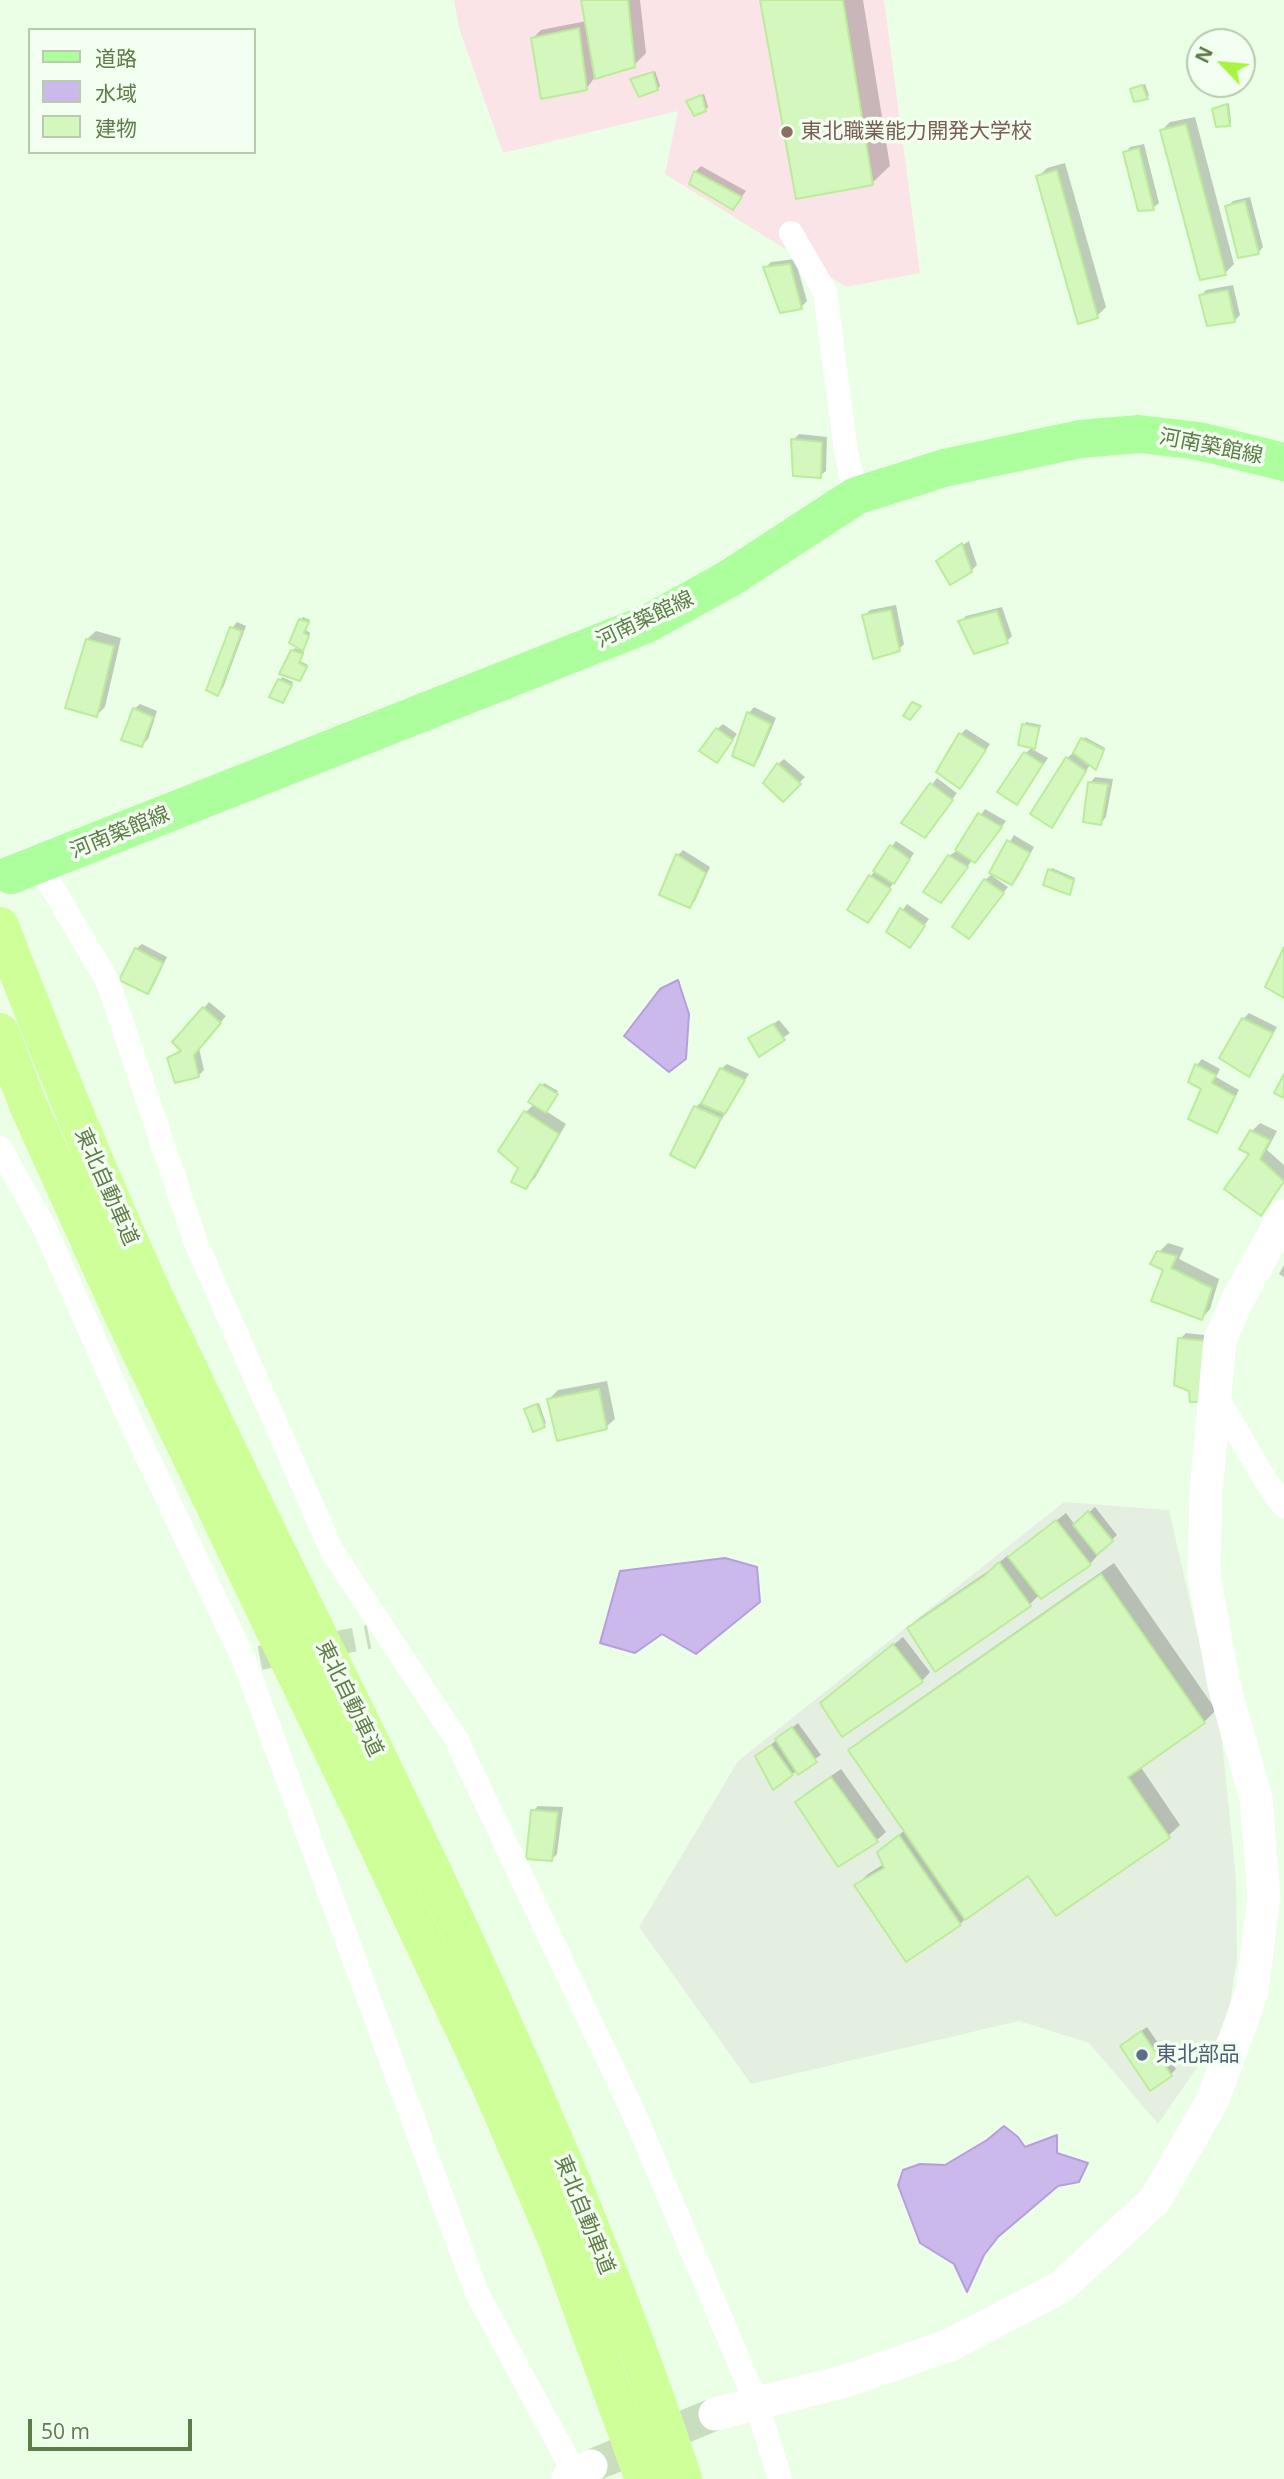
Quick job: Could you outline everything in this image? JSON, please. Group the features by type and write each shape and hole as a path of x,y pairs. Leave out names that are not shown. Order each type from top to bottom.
{"highway":[{"name":"東北自動車道","path":"0,926 63,1089 153,1293 397,1798 523,2067 588,2222 663,2418 683,2479"},
{"name":"東北自動車道","path":"0,1032 28,1105 121,1311 490,2084 557,2240 644,2479"}],"main road":[{"name":"河南築館線","path":"25,870 647,624 730,578 856,496 958,465 1080,439 1139,434 1199,441 1284,462"}],"street":[{"path":"791,233 825,292 846,451 856,496"},
{"path":"25,870 108,982 196,1244 331,1551 376,1634 454,1737 635,2116 757,2404 780,2479"},
{"path":"0,1148 44,1227 128,1416 252,1659 477,2292 578,2475"},
{"path":"715,2414 846,2381 950,2345 1061,2287 1155,2200 1213,2100 1252,1992 1264,1898 1256,1798 1224,1685 1204,1575 1206,1492 1220,1340 1237,1301 1284,1216"},
{"path":"1215,1394 1266,1481 1284,1506"}],"shaded area":[{"name":"東北職業能力開発大学校","path":"454,0 884,0 920,273 846,287 665,174 678,111 503,153 459,28"},
{"name":"東北部品","path":"1064,1502 1169,1510 1222,1741 1236,1877 1237,1959 1227,2024 1158,2124 1089,2043 1019,2021 751,2084 639,1927 738,1761"}],"water":[{"path":"678,980 689,1014 686,1059 669,1072 624,1036 660,989"},
{"path":"725,1558 757,1567 760,1602 696,1654 662,1634 635,1653 600,1643 620,1571"},
{"path":"1004,2126 1018,2137 1025,2147 1057,2135 1057,2153 1088,2163 1079,2182 1058,2186 998,2237 984,2255 967,2292 954,2264 920,2243 898,2185 903,2170 920,2164 945,2165 987,2140"}],"building":[{"path":"581,0 628,0 635,67 595,79"},
{"path":"760,0 843,0 873,185 796,199"},
{"path":"579,28 587,90 541,99 531,38"},
{"path":"653,72 658,90 639,97 630,79"},
{"path":"1142,85 1148,99 1134,102 1130,89"},
{"path":"702,95 706,111 694,116 686,101"},
{"path":"1227,104 1230,126 1216,127 1212,109"},
{"path":"1186,124 1226,275 1200,280 1160,130"},
{"path":"1139,148 1154,210 1138,211 1123,152"},
{"path":"1057,170 1098,318 1078,324 1036,176"},
{"path":"694,171 742,197 733,210 689,184"},
{"path":"1245,201 1259,254 1238,258 1225,206"},
{"path":"790,264 802,309 780,313 763,267"},
{"path":"1228,290 1235,322 1207,326 1199,295"},
{"path":"791,439 822,442 821,478 793,476"},
{"path":"962,543 972,572 950,585 936,561"},
{"path":"891,610 900,651 873,659 862,615"},
{"path":"997,611 1008,643 974,654 958,621"},
{"path":"299,619 309,622 304,633 309,636 303,651 289,643"},
{"path":"230,627 242,631 218,696 206,690"},
{"path":"86,639 114,646 97,717 65,708"},
{"path":"291,650 303,654 299,663 307,667 300,681 279,674"},
{"path":"278,679 292,685 283,703 269,697"},
{"path":"912,702 921,706 910,720 903,716"},
{"path":"133,708 153,717 142,747 121,740"},
{"path":"747,712 771,724 754,766 732,756"},
{"path":"1022,724 1039,727 1035,749 1018,745"},
{"path":"716,728 733,740 717,763 699,751"},
{"path":"959,733 986,750 960,789 936,772"},
{"path":"1081,738 1104,750 1096,770 1073,753"},
{"path":"1024,752 1043,764 1017,805 997,792"},
{"path":"1066,757 1086,771 1052,828 1030,814"},
{"path":"777,763 801,784 783,802 763,783"},
{"path":"1088,782 1108,784 1101,825 1083,822"},
{"path":"930,783 953,800 925,838 901,823"},
{"path":"978,813 1002,827 975,863 955,850"},
{"path":"1007,840 1030,853 1012,885 989,873"},
{"path":"890,845 910,859 894,884 873,871"},
{"path":"676,854 706,873 690,908 659,895"},
{"path":"948,855 968,867 941,903 923,892"},
{"path":"1048,869 1074,880 1070,895 1043,885"},
{"path":"869,875 891,889 868,923 847,910"},
{"path":"984,879 1004,893 969,939 952,927"},
{"path":"900,908 925,926 910,948 886,932"},
{"path":"1284,947 1284,998 1265,987"},
{"path":"135,948 163,963 148,994 119,980"},
{"path":"203,1007 221,1023 194,1055 199,1077 175,1083 167,1058 181,1051 172,1042"},
{"path":"1242,1018 1273,1033 1249,1077 1219,1058"},
{"path":"773,1024 785,1040 759,1057 748,1038"},
{"path":"1195,1064 1216,1075 1212,1083 1235,1096 1217,1133 1188,1119 1201,1089 1188,1082"},
{"path":"720,1068 745,1080 725,1114 701,1104"},
{"path":"1284,1074 1284,1098 1274,1093"},
{"path":"540,1084 558,1094 546,1113 528,1102"},
{"path":"694,1106 721,1118 695,1168 670,1155"},
{"path":"524,1111 559,1134 526,1189 511,1182 518,1168 498,1151"},
{"path":"1250,1130 1270,1140 1260,1159 1284,1181 1261,1216 1224,1189 1249,1154 1239,1149"},
{"path":"1157,1251 1177,1256 1171,1268 1212,1288 1202,1320 1151,1301 1163,1270 1150,1264"},
{"path":"1178,1338 1208,1341 1207,1402 1190,1402 1189,1391 1174,1385"},
{"path":"599,1389 607,1429 557,1441 547,1399"},
{"path":"537,1404 545,1427 533,1432 524,1409"},
{"path":"1088,1511 1113,1541 1097,1555 1073,1525"},
{"path":"1056,1520 1091,1565 1041,1599 1008,1557"},
{"path":"999,1562 1031,1606 935,1672 907,1628 984,1576"},
{"path":"1101,1574 1205,1723 1128,1777 1170,1838 1056,1916 1028,1876 965,1920 848,1750"},
{"path":"893,1644 923,1682 842,1737 820,1703"},
{"path":"792,1727 817,1762 798,1775 775,1739"},
{"path":"771,1745 793,1775 773,1790 755,1756"},
{"path":"831,1777 878,1842 838,1867 795,1802"},
{"path":"531,1810 558,1812 552,1861 526,1859"},
{"path":"899,1835 961,1925 906,1962 854,1885 884,1868 877,1852"},
{"path":"1141,2031 1172,2076 1150,2091 1120,2046"}],"tunnel":[{"path":"260,1658 369,1637"},
{"path":"591,2466 715,2414"}],"place":[{"name":"東北職業能力開発大学校","path":"787,132"},
{"name":"東北部品","path":"1142,2055"}]}
